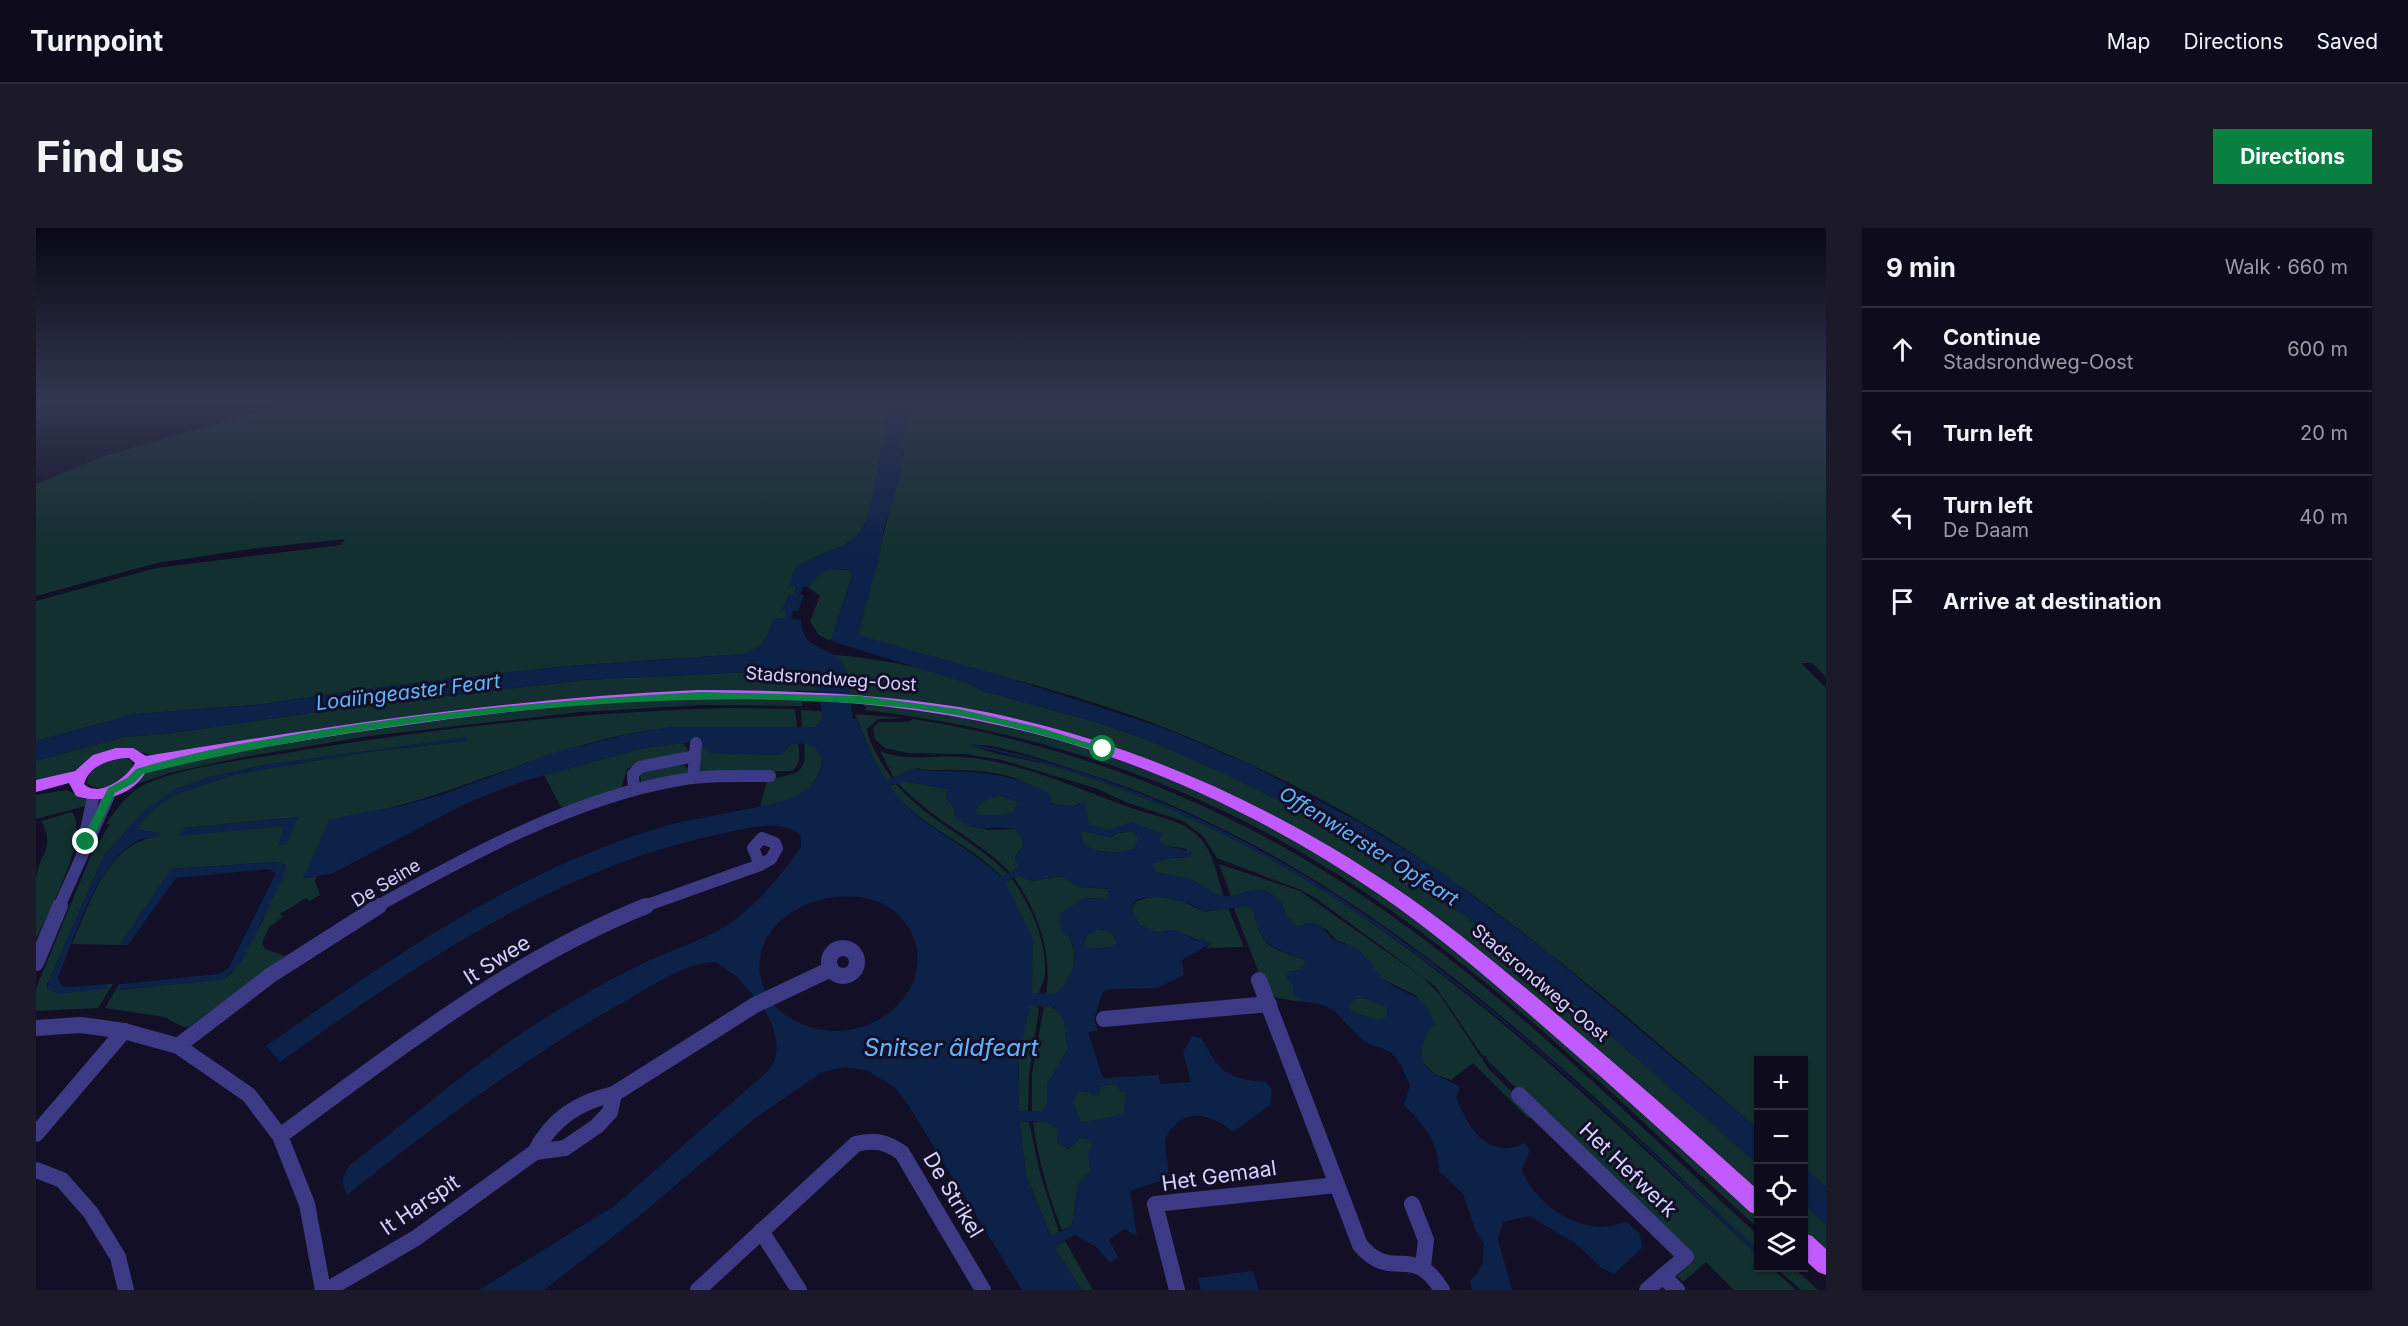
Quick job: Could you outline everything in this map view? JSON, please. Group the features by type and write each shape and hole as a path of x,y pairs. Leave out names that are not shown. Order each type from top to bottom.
{"main road":[{"name":"Stadsrondweg-Oost","path":"141,767 219,751 364,727 588,701 701,695 810,696 861,700 959,712 1062,736 1176,777 1287,830 1365,876 1472,954 1618,1078 1754,1200"},
{"path":"36,793 78,780 96,761 120,753 133,753 141,767 131,781 111,791 94,794 81,792 78,780"},
{"path":"36,786 78,780"},
{"path":"1808,1248 1826,1264"}],"street":[{"path":"634,790 633,774 640,767 695,749 693,778"},
{"name":"De Seine","path":"178,1046 300,957 411,888 494,845 564,815 634,790 693,778 770,776"},
{"path":"36,963 86,842 111,791"},
{"path":"86,842 85,834 94,794"},
{"name":"It Swee","path":"280,1136 425,1031 524,966 595,928 664,898 760,865"},
{"name":"It Harspit","path":"535,1152 543,1135 570,1110 597,1097 614,1094 754,1005 829,970"},
{"path":"1259,980 1360,1245 1368,1255 1386,1265 1416,1262 1433,1275 1442,1290"},
{"path":"1104,1019 1269,1004"},
{"path":"36,1028 81,1025 124,1031 178,1046 249,1095 280,1136 307,1204 325,1290"},
{"path":"36,1134 124,1031"},
{"name":"It Harspit","path":"325,1290 416,1238 535,1152 565,1148 597,1126 610,1112 614,1094"},
{"name":"Het Hefwerk","path":"1519,1095 1686,1257 1647,1290"},
{"name":"De Strikel","path":"698,1290 856,1144 874,1139 887,1142 902,1153 983,1290"},
{"path":"36,1170 62,1180 91,1213 118,1257 126,1290"},
{"name":"Het Gemaal","path":"1177,1290 1155,1204 1337,1185"},
{"path":"1412,1204 1426,1240 1423,1266"},
{"path":"761,1231 799,1290"},
{"path":"1663,1276 1677,1290"}],"green space":[{"path":"120,452 881,452 878,474 863,528 849,542 798,566 793,572 791,586 797,586 794,594 789,594 783,609 788,611 785,618 774,618 761,644 744,654 567,666 371,688 264,704 136,714 36,741 36,601 156,568 341,545 345,539 258,548 157,563 36,596 36,484"},
{"path":"903,452 1826,452 1826,677 1812,663 1801,663 1826,688 1826,1187 1808,1171 1808,1056 1754,1056 1754,1126 1535,942 1441,873 1339,809 1255,766 1143,720 1041,687 896,650 858,635"},
{"path":"827,569 850,570 852,575 831,641 819,635 810,621 820,596 808,587 815,576"},
{"path":"833,655 867,658 931,671 950,676 980,690 1096,722 1148,740 1228,775 1335,828 1467,917 1558,990 1754,1161 1754,1192 1662,1109 1376,878 1148,761 920,702 848,694 840,661"},
{"path":"788,670 809,671 818,691 619,695 482,707 158,757 132,750 36,784 36,761 124,737 165,734 358,706 584,680"},
{"path":"690,699 802,701 802,706 702,705 581,712 369,736 238,758 169,773 137,784 112,800 150,771 350,730 486,713"},
{"path":"863,705 928,712 993,724 1056,740 1118,760 1178,783 1238,810 1353,874 1443,939 1615,1085 1754,1209 1754,1224 1599,1081 1490,986 1375,899 1314,860 1262,830 1208,804 1098,761 983,730 925,718 865,710 867,708"},
{"path":"795,709 797,728 691,727 628,734 553,754 406,803 369,813 330,819 304,878 317,876 315,881 320,895 310,901 306,898 280,914 283,917 269,927 262,943 265,949 285,956 190,1026 183,1027 164,1017 105,1008 119,984 122,984 119,990 224,979 232,973 262,922 286,865 275,862 171,869 120,945 72,944 94,893 113,862 126,850 141,841 159,836 160,833 139,830 139,825 157,806 177,794 236,774 367,752 466,741 467,738 264,765 210,777 176,789 143,812 104,856 46,986 105,989 108,984 113,984 98,1008 36,1011 36,988 92,853 110,824 106,824 129,795 148,783 222,763 353,742 517,722 682,710","holes":["298,817 278,845 285,826 185,828"]},
{"path":"801,710 822,711 823,719 815,727 802,728"},
{"path":"855,714 905,718 878,719 867,729 873,747 892,779 886,781 872,756"},
{"path":"913,719 1025,742 1133,777 1237,822 1337,879 1394,917 1503,1002 1607,1094 1754,1231 1754,1247 1605,1106 1525,1036 1442,969 1356,907 1266,852 1171,805 1035,757 993,746 971,745 1076,772 1167,806 1280,864 1354,911 1426,963 1495,1018 1628,1134 1754,1251 1754,1272 1776,1272 1796,1290 1734,1290 1706,1262 1683,1282 1677,1276 1694,1261 1485,1058 1488,1057 1482,1055 1435,986 1317,899 1301,890 1217,858 1204,837 1183,821 1128,803 1095,788 1002,760 965,754 908,753 885,748 875,739 873,728 879,722 908,722"},
{"path":"798,742 799,761 792,771 701,773 697,768 701,744 710,753 781,755 790,745"},
{"path":"683,743 688,750 683,753 641,762 627,769 621,788 562,809 544,775 644,748"},
{"path":"804,743 815,747 823,759 815,780 801,794 782,802 760,807 767,781 801,769 805,755"},
{"path":"880,751 900,756 961,757 1005,764 1175,822 1191,830 1208,849 1224,897 1207,891 1195,881 1158,873 1153,869 1153,863 1170,858 1184,858 1187,849 1162,845 1159,840 1162,835 1132,822 1110,830 1088,825 1080,803 1072,807 1056,805 1019,780 996,773 917,768 894,778"},
{"path":"126,758 132,761 133,768 112,785 99,788 87,783 91,772 101,764"},
{"path":"680,762 689,770 685,776 641,783 640,772"},
{"path":"904,781 947,789 946,798 954,808 956,818 987,830 1015,829 1022,838 1022,847 1015,857 1019,867 1010,872 983,849 911,796 898,783"},
{"path":"896,784 909,798 980,850 1007,873 1002,877 989,864 914,812 889,786"},
{"path":"66,790 87,798 89,805 36,819 36,795"},
{"path":"999,795 1018,802 1014,812 1003,815 978,815 974,811 983,801"},
{"path":"72,812 76,824 76,839 72,857 36,939 36,878 47,844 41,821"},
{"path":"1082,831 1111,837 1118,833 1133,831 1138,839 1135,848 1129,850 1101,851 1082,844"},
{"path":"1219,864 1300,891 1424,978 1440,995 1488,1068 1536,1116 1528,1118 1473,1063 1451,1080 1434,1074 1422,1061 1420,1048 1425,1037 1417,996 1386,981 1345,943 1337,941 1326,929 1305,924 1299,927 1292,923 1281,903 1251,891 1231,896"},
{"path":"1019,875 1032,881 1061,876 1079,887 1109,889 1107,899 1083,898 1069,936 1074,951 1073,967 1067,984 1056,994 1046,994 1047,964 1042,934 1023,891 1014,878"},
{"path":"1012,879 1031,911 1043,948 1045,973 1039,993 1032,993 1005,882"},
{"path":"1152,896 1178,899 1204,912 1228,908 1244,947 1206,948 1210,944 1184,934 1172,931 1159,933 1139,925 1132,910 1135,902"},
{"path":"1247,906 1253,909 1260,932 1268,944 1304,960 1306,964 1302,969 1288,972 1294,987 1293,993 1302,1002 1272,997 1259,973 1235,911 1235,907"},
{"path":"1097,929 1110,933 1117,944 1112,947 1089,949 1084,944 1087,935"},
{"path":"1364,998 1387,1007 1388,1016 1379,1021 1350,1011 1348,1005 1355,999"},
{"path":"1030,1005 1039,1009 1029,1074 1028,1111 1018,1112 1019,1054"},
{"path":"1044,1006 1062,1015 1068,1049 1047,1084 1047,1104 1042,1111 1032,1111 1032,1074"},
{"path":"1116,1083 1126,1091 1125,1115 1081,1123 1073,1101 1079,1091 1091,1093 1092,1096 1100,1087"},
{"path":"1019,1121 1029,1122 1041,1177 1059,1232 1051,1236 1027,1178"},
{"path":"1046,1121 1057,1129 1057,1142 1068,1149 1081,1138 1088,1139 1092,1145 1090,1173 1078,1184 1072,1226 1062,1230 1044,1177 1033,1122"},
{"path":"1808,1208 1826,1224 1826,1256 1808,1240"},
{"path":"1065,1241 1093,1290 1081,1290 1054,1246"},
{"path":"1781,1272 1798,1272 1818,1290 1801,1290"}],"water":[{"path":"881,452 902,452 902,471 884,528 877,566 858,635 1006,677 1167,729 1253,766 1361,823 1434,867 1545,950 1754,1126 1754,1161 1558,990 1467,917 1335,828 1228,775 1148,740 1096,722 980,690 973,685 831,641 852,575 849,570 836,569 826,571 808,587 803,587 800,594 804,595 798,611 793,611 791,619 801,620 806,637 837,657 843,664 853,719 857,719 872,756 886,781 908,770 918,769 991,774 1021,781 1050,794 1052,804 1076,806 1085,802 1089,825 1110,830 1132,822 1163,834 1159,840 1162,845 1192,852 1191,857 1170,858 1154,863 1153,869 1158,873 1191,879 1219,895 1229,896 1252,890 1269,892 1278,900 1294,924 1299,927 1318,924 1333,939 1360,951 1391,985 1419,999 1425,1005 1434,1024 1423,1044 1424,1063 1435,1074 1460,1088 1456,1097 1466,1119 1481,1138 1500,1148 1525,1143 1530,1150 1522,1170 1527,1181 1542,1200 1563,1216 1587,1225 1605,1227 1627,1222 1640,1234 1642,1248 1614,1274 1602,1268 1575,1243 1529,1216 1503,1222 1498,1239 1512,1290 1472,1290 1470,1281 1477,1274 1483,1262 1484,1243 1476,1232 1463,1194 1439,1171 1436,1151 1429,1135 1404,1105 1410,1085 1397,1060 1388,1051 1362,1039 1331,1009 1323,1005 1302,1002 1292,993 1294,987 1286,978 1288,972 1302,969 1306,964 1304,960 1268,944 1256,922 1253,909 1247,906 1204,912 1191,904 1164,897 1141,898 1134,902 1132,910 1139,925 1159,933 1174,930 1198,941 1203,937 1210,944 1182,960 1184,975 1157,988 1110,989 1102,993 1094,1020 1098,1031 1088,1032 1103,1078 1158,1075 1161,1084 1191,1082 1183,1052 1192,1036 1201,1038 1214,1059 1226,1072 1241,1078 1266,1082 1272,1090 1270,1105 1233,1132 1219,1122 1196,1116 1181,1120 1174,1126 1165,1140 1168,1165 1166,1179 1130,1191 1137,1236 1124,1229 1109,1240 1118,1257 1110,1263 1096,1247 1075,1235 1054,1246 1081,1290 1022,1290 907,1103 894,1087 866,1070 845,1067 822,1072 754,1119 638,1217 544,1290 479,1290 614,1206 769,1070 774,1063 777,1047 774,1031 764,1009 773,1004 787,1016 803,1025 820,1030 856,1029 873,1023 889,1013 910,988 916,974 918,960 916,945 901,917 876,901 847,896 816,901 789,914 769,935 760,962 766,993 756,999 736,976 716,962 683,969 672,974 594,1019 521,1066 450,1116 347,1195 343,1180 350,1165 490,1055 596,988 733,921 770,887 801,847 800,835 784,827 766,826 747,829 669,847 609,867 493,922 384,990 280,1062 266,1046 358,982 452,922 501,895 602,847 655,829 789,799 812,784 819,774 823,759 815,747 800,743 788,747 781,755 709,753 701,744 693,742 644,748 524,781 469,802 331,874 303,878 330,819 401,806 444,794 559,751 628,734 670,727 815,727 823,719 819,694 809,671 788,670 584,680 358,706 165,734 124,737 36,761 36,741 136,714 264,704 371,688 567,666 744,654 761,644 774,618 785,618 787,611 783,610 789,594 794,594 797,587 791,586 793,572 798,566 812,558 856,537 863,528 873,495","holes":["904,781 947,789 946,798 954,808 956,818 971,827 1015,829 1022,838 1022,847 1015,857 1019,867 1001,877 973,854 928,824 914,813 889,786","999,795 1018,802 1014,812 1003,815 978,815 974,811 983,801","1082,831 1111,837 1118,833 1133,831 1138,839 1135,848 1123,852 1101,851 1083,844","1019,875 1032,881 1061,876 1078,887 1109,889 1107,899 1083,898 1060,914 1062,932 1073,946 1074,963 1067,980 1056,994 1032,993 1033,939 1005,882","1097,929 1110,933 1117,943 1112,947 1089,949 1084,944 1087,935","1364,998 1387,1007 1388,1015 1379,1021 1350,1011 1348,1005 1355,999","1030,1006 1054,1007 1059,1012 1064,1022 1068,1049 1047,1084 1047,1104 1042,1111 1018,1111 1019,1054","1116,1083 1121,1092 1126,1092 1124,1114 1081,1123 1073,1101 1079,1091 1091,1093 1092,1096 1100,1094 1100,1087","1019,1121 1046,1121 1057,1129 1057,1142 1068,1149 1081,1138 1088,1140 1092,1145 1088,1153 1090,1173 1078,1184 1072,1226 1051,1236 1027,1178"]},
{"path":"467,737 467,741 367,752 236,774 177,794 157,806 139,825 140,830 161,833 159,836 141,839 132,844 107,870 87,905 58,978 62,986 66,987 108,984 105,989 59,994 47,989 104,856 143,812 176,789 210,777 264,765"},
{"path":"972,744 1091,775 1201,820 1303,875 1400,939 1493,1011 1582,1088 1754,1247 1754,1251 1637,1140 1489,1010 1411,951 1331,896 1247,847 1159,805 1067,771 971,746"},
{"path":"298,817 287,844 278,845 285,826 179,836 185,828"},
{"path":"275,862 286,865 282,880 241,963 224,979 118,990 122,984 218,974 228,969 276,873 269,869 176,878 128,945 120,945 171,869"},
{"path":"1808,1171 1826,1187 1826,1224 1808,1208"},
{"path":"1253,1271 1259,1290 1201,1290 1198,1278"}],"route":[{"path":"86,842 93,832 111,791 131,781 140,771 219,751 353,729 480,712 588,701 701,695 810,696 861,700 959,712 999,720 1103,749"}],"water label":[{"name":"Loaiïngeaster Feart","path":"408,692"},
{"name":"Offenwierster Opfeart","path":"1369,846"},
{"name":"Snitser âldfeart","path":"951,1048"}]}
